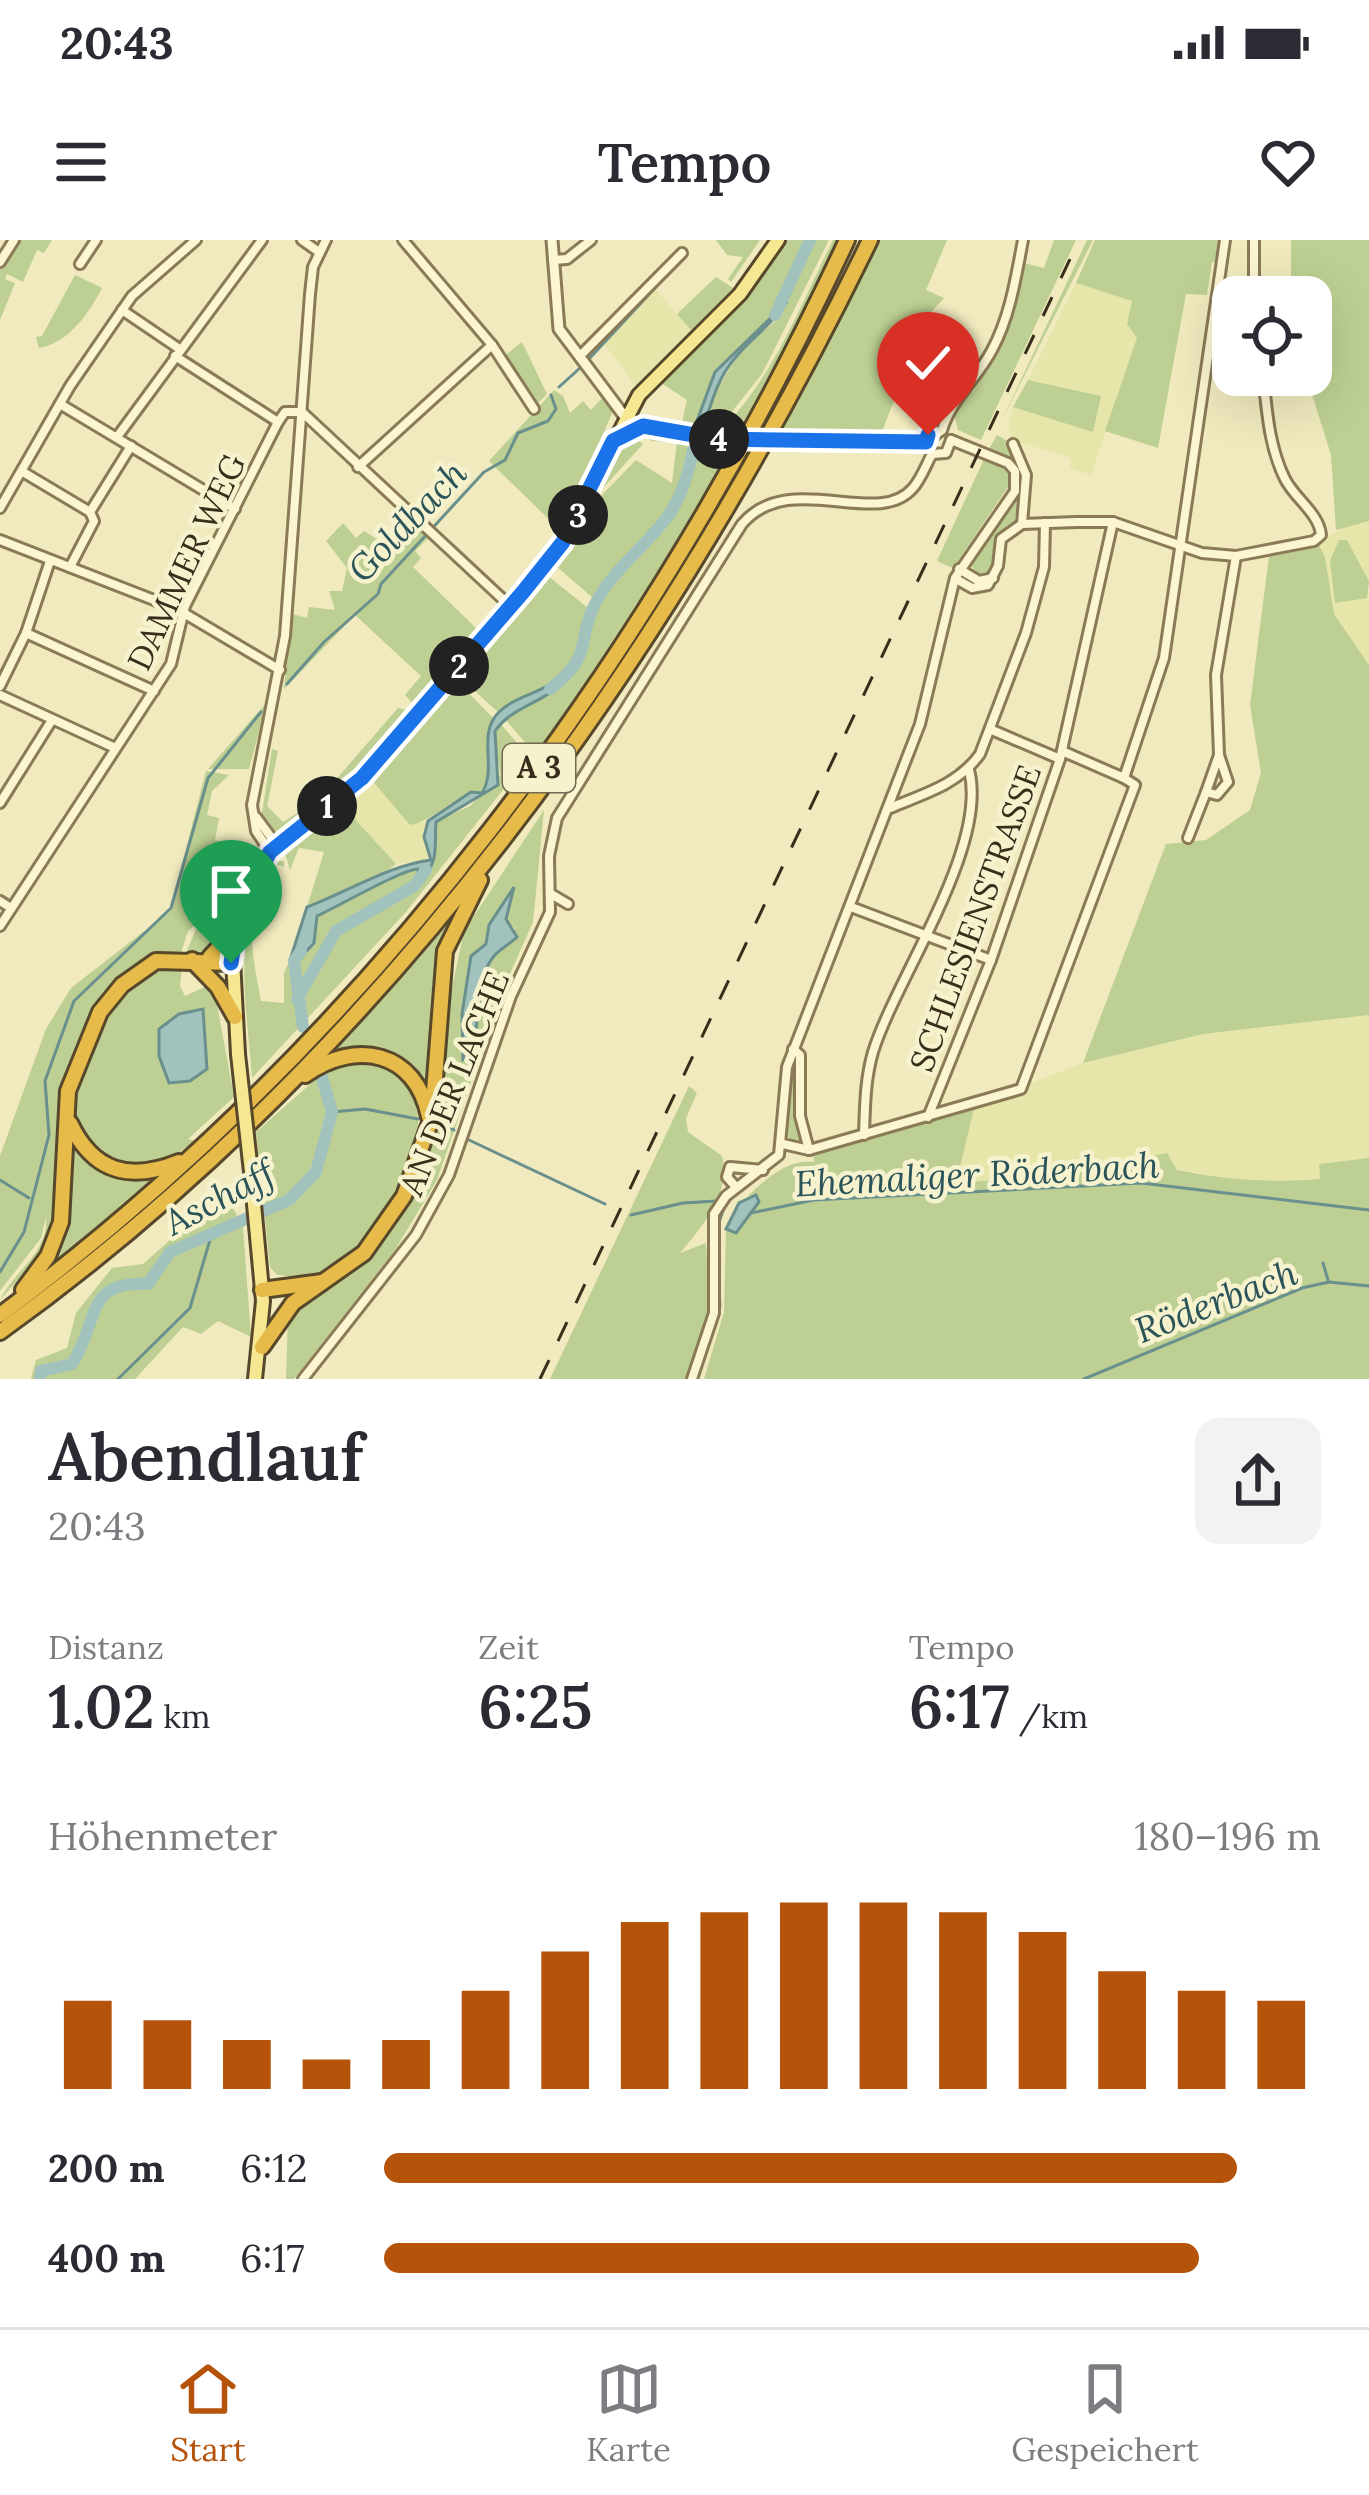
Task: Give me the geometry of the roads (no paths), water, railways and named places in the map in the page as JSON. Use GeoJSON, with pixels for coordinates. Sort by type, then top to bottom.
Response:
{"type":"FeatureCollection","features":[{"type":"Feature","properties":{"kind":"highway","name":"A 3"},"geometry":{"type":"LineString","coordinates":[[2,1314],[194,1154],[354,994],[464,866],[550,753],[701,525],[779,386],[847,240]]}},
{"type":"Feature","properties":{"kind":"highway","name":"A 3"},"geometry":{"type":"LineString","coordinates":[[0,1332],[131,1229],[277,1095],[365,1004],[512,829],[708,542],[870,240]]}},
{"type":"Feature","properties":{"kind":"highway"},"geometry":{"type":"LineString","coordinates":[[262,1347],[293,1303],[333,1279],[364,1252],[394,1211],[430,1126],[445,951],[462,910],[512,829]]}},
{"type":"Feature","properties":{"kind":"highway"},"geometry":{"type":"LineString","coordinates":[[210,957],[234,931]]}},
{"type":"Feature","properties":{"kind":"highway"},"geometry":{"type":"LineString","coordinates":[[192,960],[210,957],[231,962]]}},
{"type":"Feature","properties":{"kind":"highway"},"geometry":{"type":"LineString","coordinates":[[2,1314],[48,1256],[61,1222],[76,1061],[111,997],[145,966],[168,959],[231,962]]}},
{"type":"Feature","properties":{"kind":"highway"},"geometry":{"type":"LineString","coordinates":[[192,960],[218,987],[235,1017]]}},
{"type":"Feature","properties":{"kind":"highway"},"geometry":{"type":"LineString","coordinates":[[277,1095],[334,1057],[374,1054],[394,1061],[411,1076],[425,1101],[430,1126]]}},
{"type":"Feature","properties":{"kind":"highway"},"geometry":{"type":"LineString","coordinates":[[68,1119],[92,1158],[119,1172],[152,1172],[194,1154]]}},
{"type":"Feature","properties":{"kind":"highway"},"geometry":{"type":"LineString","coordinates":[[262,1287],[333,1279]]}},
{"type":"Feature","properties":{"kind":"main road"},"geometry":{"type":"LineString","coordinates":[[255,1379],[262,1347],[262,1287],[231,962],[245,894],[273,848],[362,778],[563,542],[627,414],[668,362],[740,294],[778,240]]}},
{"type":"Feature","properties":{"kind":"street"},"geometry":{"type":"LineString","coordinates":[[0,262],[14,240]]}},
{"type":"Feature","properties":{"kind":"street"},"geometry":{"type":"LineString","coordinates":[[80,264],[96,240]]}},
{"type":"Feature","properties":{"kind":"street"},"geometry":{"type":"LineString","coordinates":[[0,508],[122,310],[196,240]]}},
{"type":"Feature","properties":{"kind":"street"},"geometry":{"type":"LineString","coordinates":[[117,437],[262,240]]}},
{"type":"Feature","properties":{"kind":"street"},"geometry":{"type":"LineString","coordinates":[[302,240],[320,251]]}},
{"type":"Feature","properties":{"kind":"street"},"geometry":{"type":"LineString","coordinates":[[273,848],[254,824],[252,805],[280,670],[310,294],[326,240]]}},
{"type":"Feature","properties":{"kind":"street"},"geometry":{"type":"LineString","coordinates":[[403,240],[492,345],[534,409]]}},
{"type":"Feature","properties":{"kind":"street"},"geometry":{"type":"LineString","coordinates":[[552,240],[556,319],[579,358],[610,395],[647,427],[681,435],[926,442],[942,430],[953,402],[980,371],[1001,330],[1023,240]]}},
{"type":"Feature","properties":{"kind":"street"},"geometry":{"type":"LineString","coordinates":[[553,260],[567,259],[591,240]]}},
{"type":"Feature","properties":{"kind":"street"},"geometry":{"type":"LineString","coordinates":[[1124,778],[1164,658],[1225,240]]}},
{"type":"Feature","properties":{"kind":"street"},"geometry":{"type":"LineString","coordinates":[[1254,240],[1254,276]]}},
{"type":"Feature","properties":{"kind":"street"},"geometry":{"type":"LineString","coordinates":[[579,358],[682,253]]}},
{"type":"Feature","properties":{"kind":"street"},"geometry":{"type":"LineString","coordinates":[[122,310],[278,422]]}},
{"type":"Feature","properties":{"kind":"street"},"geometry":{"type":"LineString","coordinates":[[358,467],[492,345]]}},
{"type":"Feature","properties":{"kind":"street"},"geometry":{"type":"LineString","coordinates":[[948,603],[994,578],[1001,539],[1022,524],[1113,522],[1183,546],[1236,556],[1272,553],[1321,535],[1318,521],[1292,492],[1277,460],[1266,396]]}},
{"type":"Feature","properties":{"kind":"street"},"geometry":{"type":"LineString","coordinates":[[60,404],[235,509]]}},
{"type":"Feature","properties":{"kind":"street","name":"DAMMER WEG"},"geometry":{"type":"LineString","coordinates":[[0,926],[175,655],[184,615],[278,422],[285,412],[302,412]]}},
{"type":"Feature","properties":{"kind":"street"},"geometry":{"type":"LineString","coordinates":[[302,412],[509,608]]}},
{"type":"Feature","properties":{"kind":"street"},"geometry":{"type":"LineString","coordinates":[[613,441],[647,427]]}},
{"type":"Feature","properties":{"kind":"street"},"geometry":{"type":"LineString","coordinates":[[692,1379],[714,1312],[711,1228],[719,1205],[736,1187],[765,1171],[783,1144],[782,1083],[928,696],[957,573],[1010,502],[1017,481],[1002,459],[951,440],[942,430]]}},
{"type":"Feature","properties":{"kind":"street"},"geometry":{"type":"LineString","coordinates":[[926,442],[932,454],[946,453],[951,440]]}},
{"type":"Feature","properties":{"kind":"street"},"geometry":{"type":"LineString","coordinates":[[1013,444],[1026,475],[1022,524]]}},
{"type":"Feature","properties":{"kind":"street"},"geometry":{"type":"LineString","coordinates":[[90,512],[131,446]]}},
{"type":"Feature","properties":{"kind":"street","name":"AN DER LACHE"},"geometry":{"type":"LineString","coordinates":[[303,1379],[416,1235],[444,1187],[511,996],[550,912],[550,842],[557,818],[750,515],[777,500],[795,498],[893,502],[913,489],[932,454]]}},
{"type":"Feature","properties":{"kind":"street"},"geometry":{"type":"LineString","coordinates":[[23,472],[90,512],[94,520],[70,567]]}},
{"type":"Feature","properties":{"kind":"street","name":"SCHLESIENSTRASSE"},"geometry":{"type":"LineString","coordinates":[[928,1119],[991,960],[1061,755],[1113,522]]}},
{"type":"Feature","properties":{"kind":"street"},"geometry":{"type":"LineString","coordinates":[[888,808],[969,770],[992,730],[1044,567],[1045,523]]}},
{"type":"Feature","properties":{"kind":"street"},"geometry":{"type":"LineString","coordinates":[[0,540],[184,615],[280,670]]}},
{"type":"Feature","properties":{"kind":"street"},"geometry":{"type":"LineString","coordinates":[[1206,792],[1226,790],[1216,690],[1236,556]]}},
{"type":"Feature","properties":{"kind":"street"},"geometry":{"type":"LineString","coordinates":[[0,686],[26,633],[50,561]]}},
{"type":"Feature","properties":{"kind":"street"},"geometry":{"type":"LineString","coordinates":[[957,573],[979,581],[994,578]]}},
{"type":"Feature","properties":{"kind":"street"},"geometry":{"type":"LineString","coordinates":[[957,573],[977,588]]}},
{"type":"Feature","properties":{"kind":"street"},"geometry":{"type":"LineString","coordinates":[[26,633],[154,691]]}},
{"type":"Feature","properties":{"kind":"street"},"geometry":{"type":"LineString","coordinates":[[0,695],[114,747]]}},
{"type":"Feature","properties":{"kind":"street"},"geometry":{"type":"LineString","coordinates":[[0,803],[52,720]]}},
{"type":"Feature","properties":{"kind":"street"},"geometry":{"type":"LineString","coordinates":[[783,1144],[809,1150],[1021,1089],[1135,785],[992,730]]}},
{"type":"Feature","properties":{"kind":"street"},"geometry":{"type":"LineString","coordinates":[[1188,838],[1219,755]]}},
{"type":"Feature","properties":{"kind":"street"},"geometry":{"type":"LineString","coordinates":[[864,1136],[865,1088],[874,1048],[929,936],[963,834],[973,786],[969,770]]}},
{"type":"Feature","properties":{"kind":"street"},"geometry":{"type":"LineString","coordinates":[[550,912],[568,904],[551,894]]}},
{"type":"Feature","properties":{"kind":"street"},"geometry":{"type":"LineString","coordinates":[[0,901],[11,908]]}},
{"type":"Feature","properties":{"kind":"street"},"geometry":{"type":"LineString","coordinates":[[850,907],[991,960]]}},
{"type":"Feature","properties":{"kind":"street"},"geometry":{"type":"LineString","coordinates":[[794,1049],[800,1055],[800,1116],[809,1150]]}},
{"type":"Feature","properties":{"kind":"street"},"geometry":{"type":"LineString","coordinates":[[736,1187],[727,1177],[730,1167],[765,1171]]}},
{"type":"Feature","properties":{"kind":"water"},"geometry":{"type":"Polygon","coordinates":[[[787,302],[729,366],[703,428],[694,429],[715,372],[787,302]]]}},
{"type":"Feature","properties":{"kind":"water"},"geometry":{"type":"Polygon","coordinates":[[[557,680],[561,685],[509,716],[495,731],[498,785],[436,822],[433,861],[420,881],[418,869],[410,871],[317,916],[314,943],[298,960],[290,960],[307,907],[385,873],[431,860],[424,837],[428,821],[471,792],[482,793],[492,721],[505,707],[557,680]]]}},
{"type":"Feature","properties":{"kind":"water"},"geometry":{"type":"Polygon","coordinates":[[[514,887],[506,919],[517,937],[496,953],[487,968],[475,1036],[463,1059],[462,1014],[471,956],[486,944],[489,925],[514,887]]]}},
{"type":"Feature","properties":{"kind":"water"},"geometry":{"type":"Polygon","coordinates":[[[203,1009],[207,1069],[190,1081],[169,1083],[159,1056],[159,1029],[179,1014],[203,1009]]]}},
{"type":"Feature","properties":{"kind":"water"},"geometry":{"type":"Polygon","coordinates":[[[756,1195],[759,1202],[736,1233],[726,1229],[739,1203],[756,1195]]]}},
{"type":"Feature","properties":{"kind":"waterway","name":"Aschaff"},"geometry":{"type":"LineString","coordinates":[[775,315],[810,240]]}},
{"type":"Feature","properties":{"kind":"waterway"},"geometry":{"type":"LineString","coordinates":[[588,360],[654,289]]}},
{"type":"Feature","properties":{"kind":"waterway"},"geometry":{"type":"LineString","coordinates":[[559,387],[580,368]]}},
{"type":"Feature","properties":{"kind":"waterway","name":"Goldbach"},"geometry":{"type":"LineString","coordinates":[[287,684],[324,642],[378,594],[381,584],[484,472],[505,460],[518,433],[548,421],[556,409],[551,395]]}},
{"type":"Feature","properties":{"kind":"waterway","name":"Aschaff"},"geometry":{"type":"LineString","coordinates":[[550,689],[574,666],[603,590],[674,506],[688,474],[698,428]]}},
{"type":"Feature","properties":{"kind":"waterway","name":"Goldbach"},"geometry":{"type":"LineString","coordinates":[[0,1272],[24,1232],[49,1135],[45,1081],[74,1001],[171,908],[208,778],[261,712]]}},
{"type":"Feature","properties":{"kind":"waterway","name":"Aschaff"},"geometry":{"type":"LineString","coordinates":[[297,999],[336,931],[414,886],[426,870]]}},
{"type":"Feature","properties":{"kind":"waterway","name":"Aschaff"},"geometry":{"type":"LineString","coordinates":[[301,951],[294,961],[303,1027]]}},
{"type":"Feature","properties":{"kind":"waterway","name":"Aschaff"},"geometry":{"type":"LineString","coordinates":[[40,1379],[41,1371],[72,1364],[103,1296],[113,1289],[148,1284],[170,1252],[289,1200],[316,1172],[332,1112],[321,1074]]}},
{"type":"Feature","properties":{"kind":"waterway","name":"Röderbach"},"geometry":{"type":"LineString","coordinates":[[332,1112],[365,1109],[418,1119]]}},
{"type":"Feature","properties":{"kind":"waterway","name":"Röderbach"},"geometry":{"type":"LineString","coordinates":[[437,1121],[454,1130]]}},
{"type":"Feature","properties":{"kind":"waterway","name":"Röderbach"},"geometry":{"type":"LineString","coordinates":[[469,1140],[605,1204]]}},
{"type":"Feature","properties":{"kind":"waterway"},"geometry":{"type":"LineString","coordinates":[[0,1180],[29,1198]]}},
{"type":"Feature","properties":{"kind":"waterway","name":"Ehemaliger Röderbach"},"geometry":{"type":"LineString","coordinates":[[751,1213],[814,1200],[1141,1183],[1369,1210]]}},
{"type":"Feature","properties":{"kind":"waterway","name":"Röderbach"},"geometry":{"type":"LineString","coordinates":[[631,1215],[716,1201]]}},
{"type":"Feature","properties":{"kind":"waterway"},"geometry":{"type":"LineString","coordinates":[[718,1225],[725,1205]]}},
{"type":"Feature","properties":{"kind":"waterway"},"geometry":{"type":"LineString","coordinates":[[118,1379],[190,1308],[212,1233]]}},
{"type":"Feature","properties":{"kind":"waterway"},"geometry":{"type":"LineString","coordinates":[[1323,1263],[1328,1280]]}},
{"type":"Feature","properties":{"kind":"waterway"},"geometry":{"type":"LineString","coordinates":[[697,1379],[720,1306],[718,1271]]}},
{"type":"Feature","properties":{"kind":"waterway","name":"Röderbach"},"geometry":{"type":"LineString","coordinates":[[1084,1379],[1302,1288],[1329,1282],[1369,1286]]}},
{"type":"Feature","properties":{"kind":"railway"},"geometry":{"type":"LineString","coordinates":[[540,1379],[1079,240]]}}]}
